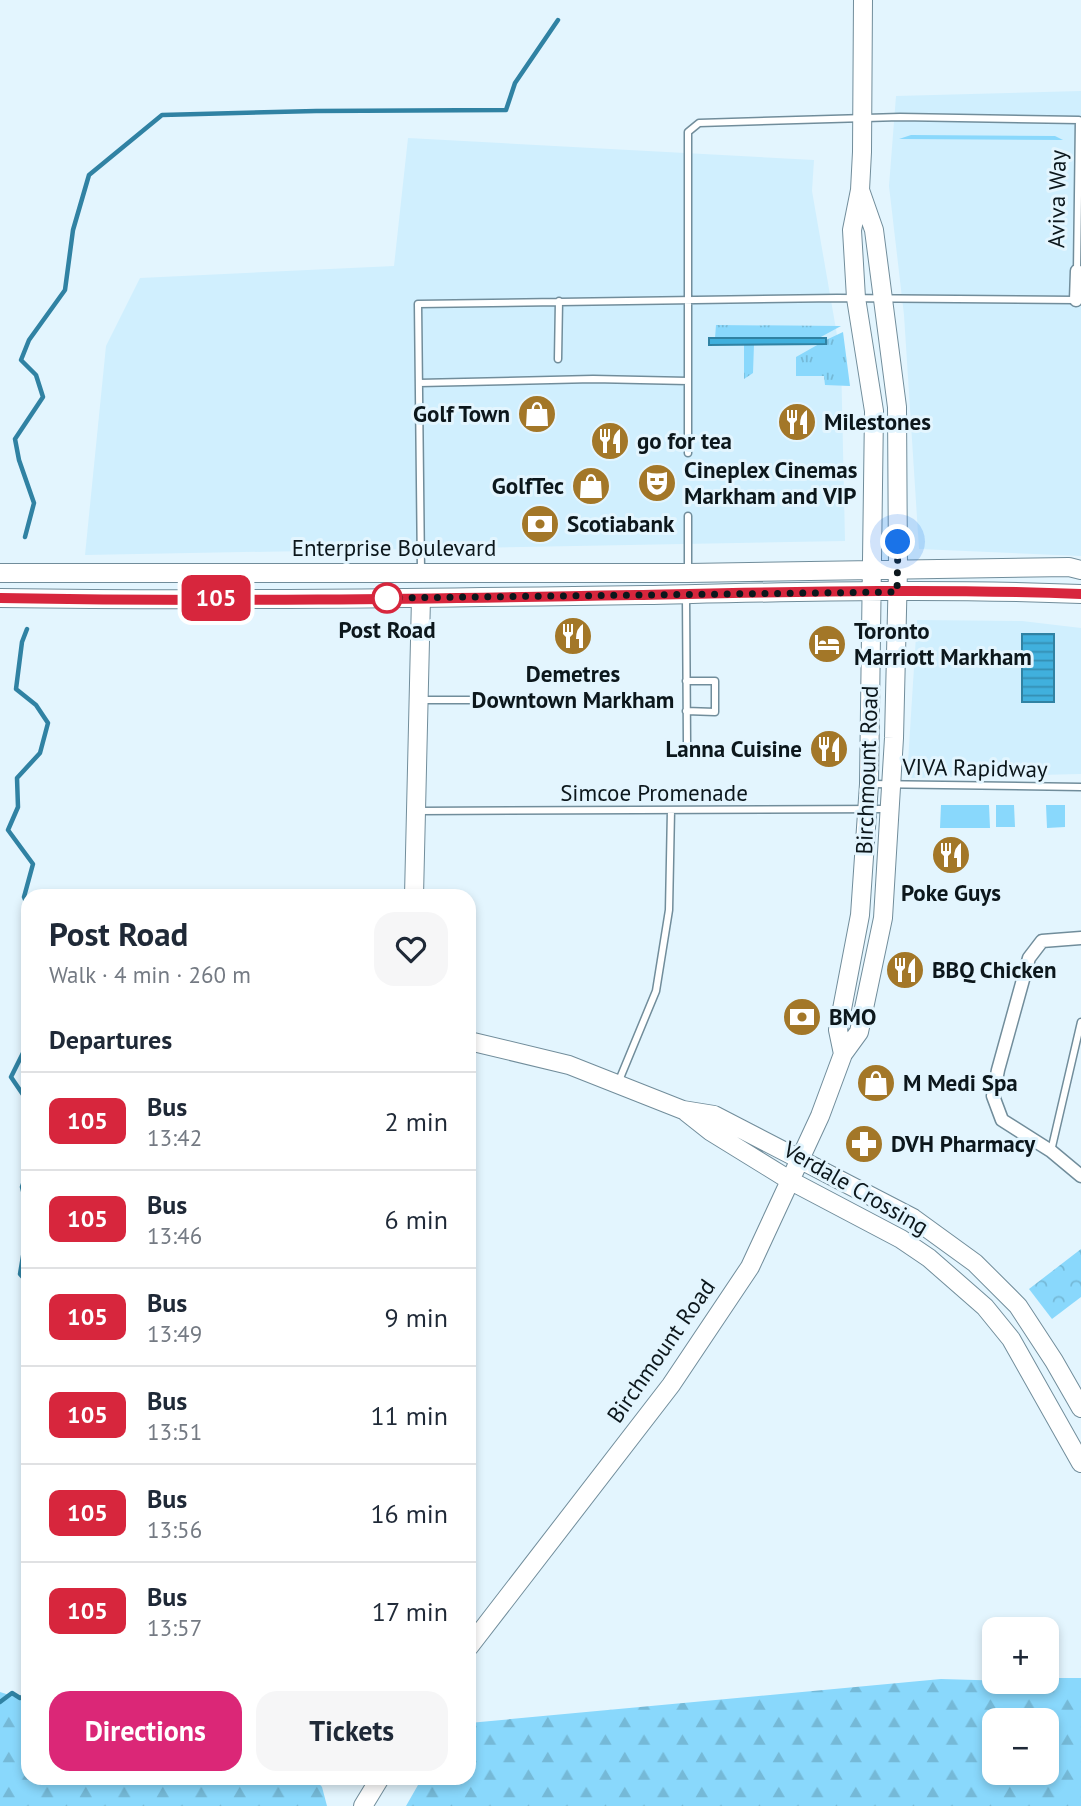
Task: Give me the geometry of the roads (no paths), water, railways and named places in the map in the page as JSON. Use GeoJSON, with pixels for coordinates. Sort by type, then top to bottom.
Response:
{"type":"FeatureCollection","features":[{"type":"Feature","properties":{"kind":"main road","name":"Birchmount Road"},"geometry":{"type":"LineString","coordinates":[[843,1054],[838,1030],[860,915],[869,811],[874,411],[856,298],[852,230],[860,190],[864,118],[863,0]]}},
{"type":"Feature","properties":{"kind":"main road","name":"Birchmount Road"},"geometry":{"type":"LineString","coordinates":[[476,1638],[671,1385],[750,1267],[820,1116],[843,1054],[859,1032],[883,918],[891,809],[898,569],[897,407],[874,230],[860,190]]}},
{"type":"Feature","properties":{"kind":"main road","name":"Enterprise Boulevard"},"geometry":{"type":"LineString","coordinates":[[0,573],[688,573],[1069,567],[1081,570]]}},
{"type":"Feature","properties":{"kind":"main road"},"geometry":{"type":"LineString","coordinates":[[0,598],[421,598],[1017,591],[1081,594]]}},
{"type":"Feature","properties":{"kind":"main road"},"geometry":{"type":"LineString","coordinates":[[414,889],[421,598]]}},
{"type":"Feature","properties":{"kind":"main road","name":"Verdale Crossing"},"geometry":{"type":"LineString","coordinates":[[476,1043],[569,1066],[683,1110],[714,1115],[913,1218],[975,1263],[1018,1306],[1081,1408]]}},
{"type":"Feature","properties":{"kind":"main road","name":"Verdale Crossing"},"geometry":{"type":"LineString","coordinates":[[683,1110],[710,1131],[791,1181],[901,1239],[929,1258],[985,1307],[1011,1339],[1081,1463]]}},
{"type":"Feature","properties":{"kind":"main road"},"geometry":{"type":"LineString","coordinates":[[363,1806],[376,1785]]}},
{"type":"Feature","properties":{"kind":"street","name":"Aviva Way"},"geometry":{"type":"LineString","coordinates":[[1076,300],[1077,271]]}},
{"type":"Feature","properties":{"kind":"street"},"geometry":{"type":"LineString","coordinates":[[421,573],[421,598]]}},
{"type":"Feature","properties":{"kind":"street"},"geometry":{"type":"LineString","coordinates":[[1081,938],[1042,941],[1029,958],[993,1096],[1002,1120],[1051,1151],[1081,1176]]}},
{"type":"Feature","properties":{"kind":"lane","name":"Aviva Way"},"geometry":{"type":"LineString","coordinates":[[864,118],[1079,120],[1077,271]]}},
{"type":"Feature","properties":{"kind":"lane"},"geometry":{"type":"LineString","coordinates":[[688,453],[688,132],[699,123],[864,118]]}},
{"type":"Feature","properties":{"kind":"lane","name":"Aviva Way"},"geometry":{"type":"LineString","coordinates":[[419,383],[418,304],[856,298],[1076,300]]}},
{"type":"Feature","properties":{"kind":"lane"},"geometry":{"type":"LineString","coordinates":[[558,359],[559,301]]}},
{"type":"Feature","properties":{"kind":"lane"},"geometry":{"type":"LineString","coordinates":[[421,573],[419,383],[593,379],[688,381]]}},
{"type":"Feature","properties":{"kind":"lane"},"geometry":{"type":"LineString","coordinates":[[688,516],[688,573]]}},
{"type":"Feature","properties":{"kind":"lane"},"geometry":{"type":"LineString","coordinates":[[685,594],[687,743]]}},
{"type":"Feature","properties":{"kind":"lane"},"geometry":{"type":"LineString","coordinates":[[686,681],[715,681],[715,712],[686,711]]}},
{"type":"Feature","properties":{"kind":"lane"},"geometry":{"type":"LineString","coordinates":[[419,700],[527,700]]}},
{"type":"Feature","properties":{"kind":"lane"},"geometry":{"type":"LineString","coordinates":[[676,701],[686,701]]}},
{"type":"Feature","properties":{"kind":"lane","name":"VIVA Rapidway"},"geometry":{"type":"LineString","coordinates":[[869,784],[1081,787]]}},
{"type":"Feature","properties":{"kind":"lane","name":"Simcoe Promenade"},"geometry":{"type":"LineString","coordinates":[[417,811],[891,809]]}},
{"type":"Feature","properties":{"kind":"lane"},"geometry":{"type":"LineString","coordinates":[[617,1084],[656,991],[669,910],[671,810]]}},
{"type":"Feature","properties":{"kind":"lane"},"geometry":{"type":"LineString","coordinates":[[1051,1151],[1081,1022]]}},
{"type":"Feature","properties":{"kind":"waterway"},"geometry":{"type":"LineString","coordinates":[[25,537],[34,503],[19,460],[15,439],[43,397],[36,375],[21,360],[29,340],[65,290],[73,230],[89,175],[162,115],[506,110],[515,83],[558,20]]}},
{"type":"Feature","properties":{"kind":"waterway"},"geometry":{"type":"LineString","coordinates":[[26,889],[33,864],[8,830],[18,807],[17,778],[40,753],[48,723],[36,705],[16,689],[22,642],[27,629]]}},
{"type":"Feature","properties":{"kind":"waterway"},"geometry":{"type":"LineString","coordinates":[[21,1057],[11,1077],[21,1092]]}},
{"type":"Feature","properties":{"kind":"waterway"},"geometry":{"type":"LineString","coordinates":[[21,1268],[21,1275]]}},
{"type":"Feature","properties":{"kind":"waterway"},"geometry":{"type":"LineString","coordinates":[[0,1702],[12,1693],[21,1698]]}},
{"type":"Feature","properties":{"kind":"place","name":"Golf Town"},"geometry":{"type":"Point","coordinates":[537,414]}},
{"type":"Feature","properties":{"kind":"place","name":"Milestones"},"geometry":{"type":"Point","coordinates":[797,422]}},
{"type":"Feature","properties":{"kind":"place","name":"go for tea"},"geometry":{"type":"Point","coordinates":[610,441]}},
{"type":"Feature","properties":{"kind":"place","name":"Cineplex Cinemas Markham and VIP"},"geometry":{"type":"Point","coordinates":[657,483]}},
{"type":"Feature","properties":{"kind":"place","name":"GolfTec"},"geometry":{"type":"Point","coordinates":[591,486]}},
{"type":"Feature","properties":{"kind":"place","name":"Scotiabank"},"geometry":{"type":"Point","coordinates":[540,524]}},
{"type":"Feature","properties":{"kind":"place","name":"Post Road"},"geometry":{"type":"Point","coordinates":[387,598]}},
{"type":"Feature","properties":{"kind":"place","name":"Demetres Downtown Markham"},"geometry":{"type":"Point","coordinates":[573,636]}},
{"type":"Feature","properties":{"kind":"place","name":"Toronto Marriott Markham"},"geometry":{"type":"Point","coordinates":[827,644]}},
{"type":"Feature","properties":{"kind":"place","name":"Lanna Cuisine"},"geometry":{"type":"Point","coordinates":[829,749]}},
{"type":"Feature","properties":{"kind":"place","name":"Poke Guys"},"geometry":{"type":"Point","coordinates":[951,855]}},
{"type":"Feature","properties":{"kind":"place","name":"BBQ Chicken"},"geometry":{"type":"Point","coordinates":[905,970]}},
{"type":"Feature","properties":{"kind":"place","name":"BMO"},"geometry":{"type":"Point","coordinates":[802,1017]}},
{"type":"Feature","properties":{"kind":"place","name":"M Medi Spa"},"geometry":{"type":"Point","coordinates":[876,1083]}},
{"type":"Feature","properties":{"kind":"place","name":"DVH Pharmacy"},"geometry":{"type":"Point","coordinates":[864,1144]}}]}
